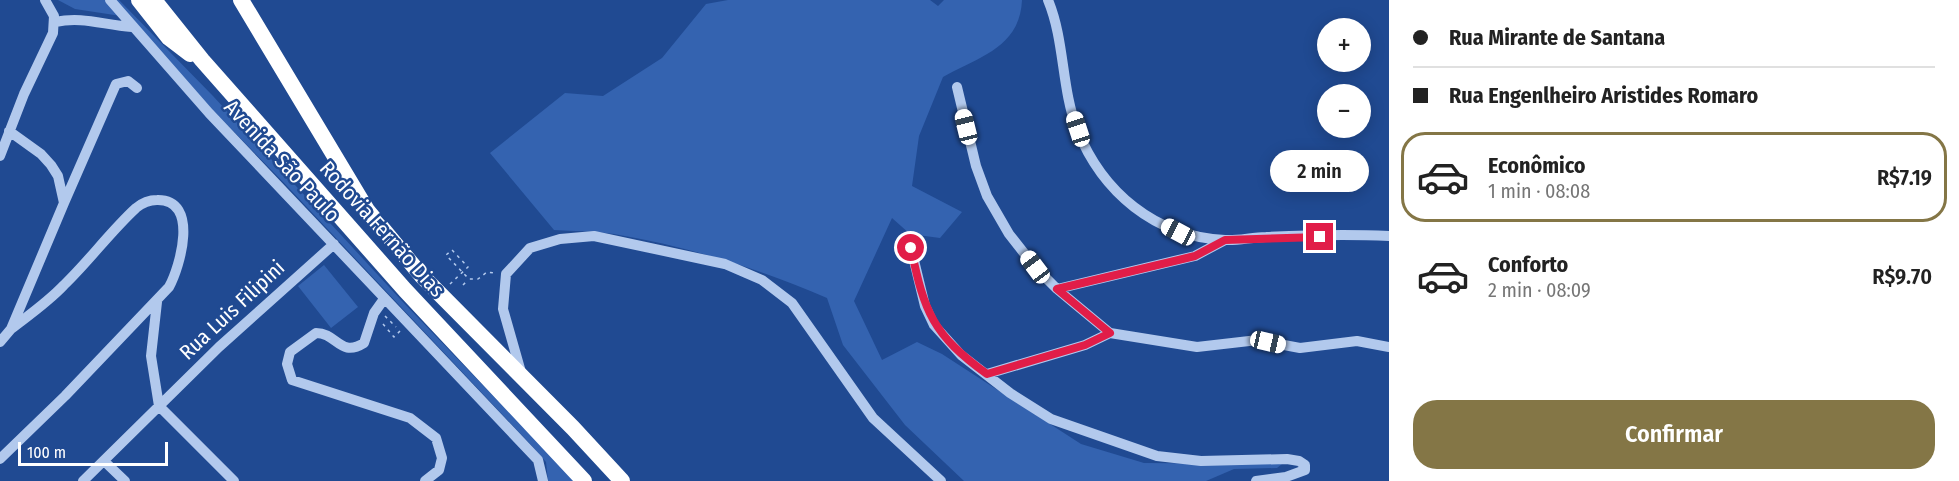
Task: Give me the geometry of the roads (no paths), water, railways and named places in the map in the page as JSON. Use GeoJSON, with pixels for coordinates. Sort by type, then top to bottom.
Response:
{"type":"FeatureCollection","features":[{"type":"Feature","properties":{"kind":"highway"},"geometry":{"type":"LineString","coordinates":[[139,0],[169,38],[202,60]]}},
{"type":"Feature","properties":{"kind":"highway","name":"Rodovia Fernão Dias"},"geometry":{"type":"LineString","coordinates":[[154,0],[202,60],[405,290],[584,481]]}},
{"type":"Feature","properties":{"kind":"highway","name":"Rodovia Fernão Dias"},"geometry":{"type":"LineString","coordinates":[[241,0],[367,210],[421,275],[522,375],[622,481]]}},
{"type":"Feature","properties":{"kind":"street"},"geometry":{"type":"LineString","coordinates":[[0,156],[53,33],[55,22],[45,0]]}},
{"type":"Feature","properties":{"kind":"street","name":"Avenida São Paulo"},"geometry":{"type":"LineString","coordinates":[[110,0],[132,27],[384,299],[538,460],[543,471],[543,481]]}},
{"type":"Feature","properties":{"kind":"street"},"geometry":{"type":"LineString","coordinates":[[1048,0],[1057,25],[1067,96],[1078,129],[1105,181],[1127,202],[1178,232],[1225,240],[1265,237],[1389,236]]}},
{"type":"Feature","properties":{"kind":"street"},"geometry":{"type":"LineString","coordinates":[[55,22],[75,18],[106,25],[132,27]]}},
{"type":"Feature","properties":{"kind":"street"},"geometry":{"type":"LineString","coordinates":[[11,329],[116,84],[128,81],[137,88]]}},
{"type":"Feature","properties":{"kind":"street"},"geometry":{"type":"LineString","coordinates":[[957,87],[976,166],[987,196],[1010,234],[1035,267],[1057,289],[1110,333],[1197,347],[1258,340],[1300,348],[1357,341],[1389,347]]}},
{"type":"Feature","properties":{"kind":"street"},"geometry":{"type":"LineString","coordinates":[[9,131],[41,154],[51,165],[58,176],[64,203]]}},
{"type":"Feature","properties":{"kind":"street"},"geometry":{"type":"LineString","coordinates":[[0,342],[11,329],[63,286],[137,207],[157,200],[167,201],[178,211],[184,237],[178,271],[157,302],[0,459]]}},
{"type":"Feature","properties":{"kind":"street"},"geometry":{"type":"LineString","coordinates":[[522,375],[503,309],[506,274],[530,248],[560,239],[594,236],[725,264],[762,280],[792,303],[873,418],[941,481]]}},
{"type":"Feature","properties":{"kind":"street"},"geometry":{"type":"LineString","coordinates":[[1057,289],[1195,256],[1225,240]]}},
{"type":"Feature","properties":{"kind":"street","name":"Rua Luis Filipini"},"geometry":{"type":"LineString","coordinates":[[83,481],[250,318],[334,244]]}},
{"type":"Feature","properties":{"kind":"street"},"geometry":{"type":"LineString","coordinates":[[911,248],[925,306],[934,325],[961,355],[1010,393],[1051,419],[1127,447],[1180,459],[1299,460],[1305,465],[1303,472],[1256,481]]}},
{"type":"Feature","properties":{"kind":"street"},"geometry":{"type":"LineString","coordinates":[[384,299],[374,313],[364,343],[356,348],[345,348],[325,334],[316,333],[290,352],[288,373],[292,380],[410,418],[428,431],[436,438],[442,458],[439,470],[425,481]]}},
{"type":"Feature","properties":{"kind":"street","name":"Rua Luis Filipini"},"geometry":{"type":"LineString","coordinates":[[157,302],[151,356],[159,406]]}},
{"type":"Feature","properties":{"kind":"street"},"geometry":{"type":"LineString","coordinates":[[987,374],[1085,345],[1110,333]]}},
{"type":"Feature","properties":{"kind":"street"},"geometry":{"type":"LineString","coordinates":[[159,406],[234,481]]}},
{"type":"Feature","properties":{"kind":"street"},"geometry":{"type":"LineString","coordinates":[[104,461],[125,481]]}}]}
